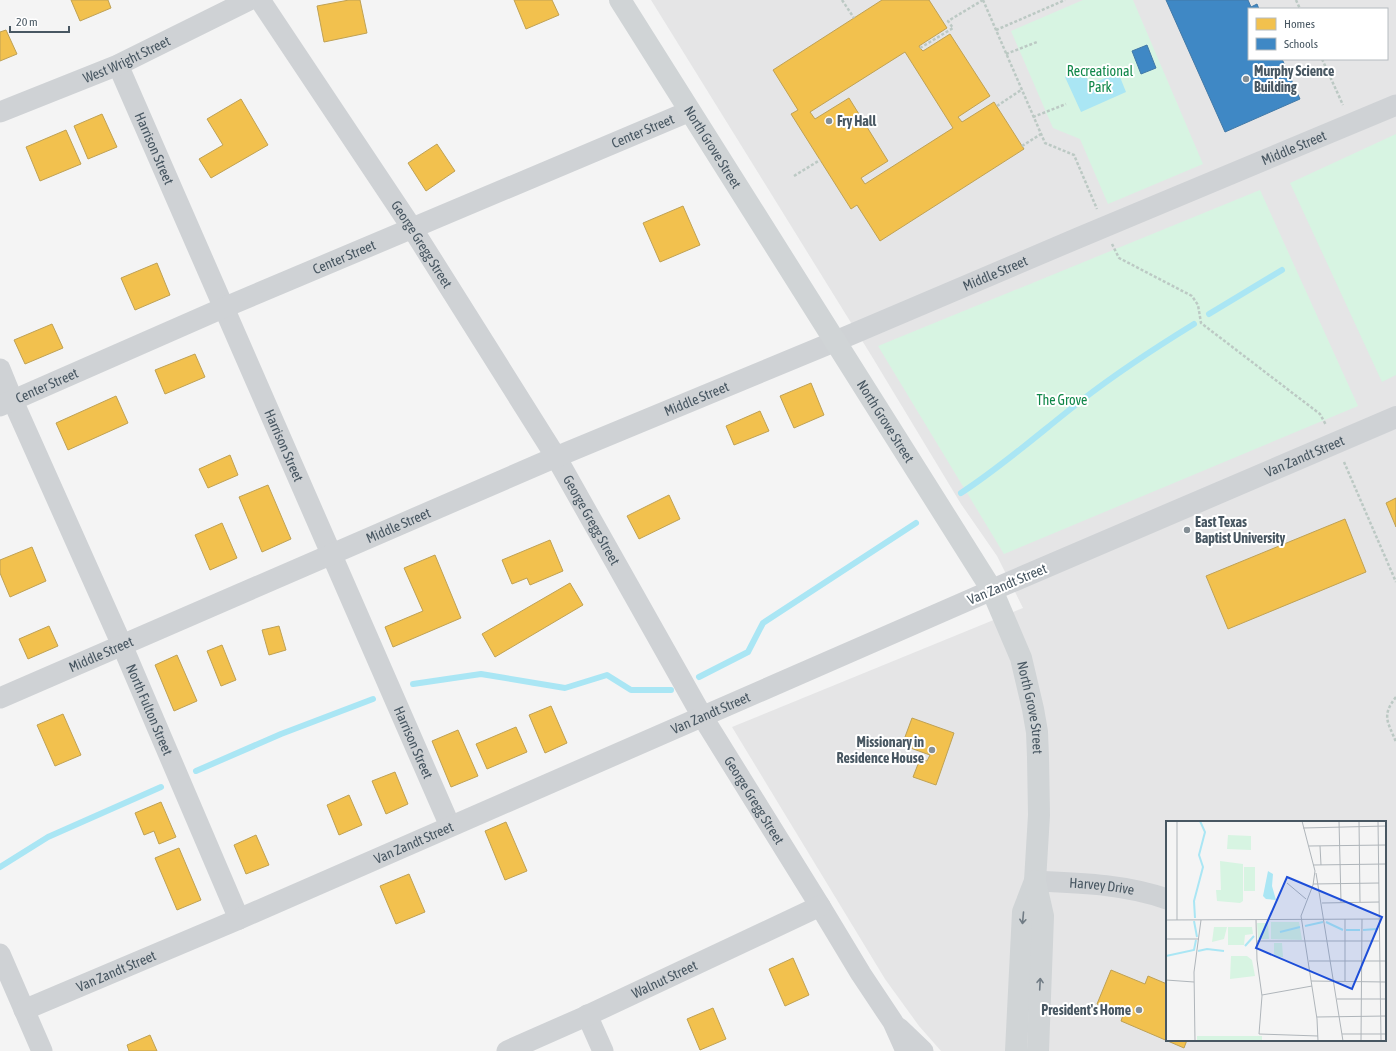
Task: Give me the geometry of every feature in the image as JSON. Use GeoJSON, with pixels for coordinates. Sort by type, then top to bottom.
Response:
{"type":"FeatureCollection","features":[{"type":"Feature","properties":{"kind":"main road","name":"North Grove Street"},"geometry":{"type":"LineString","coordinates":[[620,0],[992,590],[1021,658],[1037,732],[1040,780],[1035,881],[1043,916],[1038,1051]]}},
{"type":"Feature","properties":{"kind":"main road","name":"North Grove Street"},"geometry":{"type":"LineString","coordinates":[[1016,1051],[1023,912],[1035,881]]}},
{"type":"Feature","properties":{"kind":"street","name":"West Wright Street"},"geometry":{"type":"LineString","coordinates":[[0,112],[118,64],[249,0]]}},
{"type":"Feature","properties":{"kind":"street","name":"George Gregg Street"},"geometry":{"type":"LineString","coordinates":[[260,0],[412,228],[556,457],[702,716],[861,974],[893,1022],[906,1051]]}},
{"type":"Feature","properties":{"kind":"street","name":"Harrison Street"},"geometry":{"type":"LineString","coordinates":[[118,64],[223,308],[450,826]]}},
{"type":"Feature","properties":{"kind":"street","name":"Middle Street"},"geometry":{"type":"LineString","coordinates":[[0,698],[556,457],[836,341],[1396,105]]}},
{"type":"Feature","properties":{"kind":"street","name":"Center Street"},"geometry":{"type":"LineString","coordinates":[[6,403],[223,308],[690,111]]}},
{"type":"Feature","properties":{"kind":"street","name":"North Fulton Street"},"geometry":{"type":"LineString","coordinates":[[0,369],[6,403],[122,645],[239,919]]}},
{"type":"Feature","properties":{"kind":"street","name":"Van Zandt Street"},"geometry":{"type":"LineString","coordinates":[[24,1010],[239,919],[992,590],[1396,417]]}},
{"type":"Feature","properties":{"kind":"street","name":"Harvey Drive"},"geometry":{"type":"LineString","coordinates":[[1035,881],[1097,884],[1137,891],[1166,899]]}},
{"type":"Feature","properties":{"kind":"street","name":"Walnut Street"},"geometry":{"type":"LineString","coordinates":[[507,1051],[588,1015],[820,906]]}},
{"type":"Feature","properties":{"kind":"street"},"geometry":{"type":"LineString","coordinates":[[0,954],[42,1051]]}},
{"type":"Feature","properties":{"kind":"street"},"geometry":{"type":"LineString","coordinates":[[588,1015],[604,1051]]}},
{"type":"Feature","properties":{"kind":"street"},"geometry":{"type":"LineString","coordinates":[[893,1022],[923,1051]]}},
{"type":"Feature","properties":{"kind":"path"},"geometry":{"type":"LineString","coordinates":[[842,0],[854,18]]}},
{"type":"Feature","properties":{"kind":"path"},"geometry":{"type":"LineString","coordinates":[[920,48],[953,28],[948,21],[983,0]]}},
{"type":"Feature","properties":{"kind":"path"},"geometry":{"type":"LineString","coordinates":[[996,30],[1066,0]]}},
{"type":"Feature","properties":{"kind":"path"},"geometry":{"type":"LineString","coordinates":[[1006,54],[1037,42]]}},
{"type":"Feature","properties":{"kind":"path"},"geometry":{"type":"LineString","coordinates":[[1322,60],[1352,124]]}},
{"type":"Feature","properties":{"kind":"path"},"geometry":{"type":"LineString","coordinates":[[997,106],[1021,90]]}},
{"type":"Feature","properties":{"kind":"path"},"geometry":{"type":"LineString","coordinates":[[1033,117],[1066,104]]}},
{"type":"Feature","properties":{"kind":"path"},"geometry":{"type":"LineString","coordinates":[[1022,146],[1041,134]]}},
{"type":"Feature","properties":{"kind":"path"},"geometry":{"type":"LineString","coordinates":[[794,176],[820,160]]}},
{"type":"Feature","properties":{"kind":"path"},"geometry":{"type":"LineString","coordinates":[[1336,442],[1396,582]]}},
{"type":"Feature","properties":{"kind":"path"},"geometry":{"type":"LineString","coordinates":[[1396,697],[1388,707],[1387,718],[1396,742]]}},
{"type":"Feature","properties":{"kind":"shaded area","name":"East Texas Baptist University"},"geometry":{"type":"Polygon","coordinates":[[[651,0],[1396,0],[1396,1051],[941,1051],[919,1026],[885,979],[732,727],[1023,608],[997,556],[961,504],[871,355],[651,0]]]}},
{"type":"Feature","properties":{"kind":"green space","name":"Recreational Park"},"geometry":{"type":"Polygon","coordinates":[[[1083,0],[1133,0],[1203,164],[1108,204],[1080,139],[1053,128],[1011,31],[1083,0]]]}},
{"type":"Feature","properties":{"kind":"green space"},"geometry":{"type":"Polygon","coordinates":[[[1396,134],[1396,375],[1382,382],[1290,183],[1396,134]]]}},
{"type":"Feature","properties":{"kind":"green space","name":"The Grove"},"geometry":{"type":"Polygon","coordinates":[[[1260,190],[1358,406],[1004,554],[878,346],[1260,190]]]}},
{"type":"Feature","properties":{"kind":"water"},"geometry":{"type":"Polygon","coordinates":[[[1083,69],[1090,85],[1118,72],[1126,92],[1081,112],[1065,77],[1083,69]]]}},
{"type":"Feature","properties":{"kind":"building: Homes"},"geometry":{"type":"Polygon","coordinates":[[[71,0],[108,0],[111,8],[80,21],[71,0]]]}},
{"type":"Feature","properties":{"kind":"building: Homes"},"geometry":{"type":"Polygon","coordinates":[[[349,0],[360,0],[367,33],[324,42],[317,6],[349,0]]]}},
{"type":"Feature","properties":{"kind":"building: Homes"},"geometry":{"type":"Polygon","coordinates":[[[514,0],[552,0],[559,15],[526,29],[514,0]]]}},
{"type":"Feature","properties":{"kind":"building: Homes","name":"Fry Hall"},"geometry":{"type":"Polygon","coordinates":[[[882,0],[929,0],[947,28],[919,46],[920,48],[923,51],[950,34],[990,96],[958,117],[962,122],[994,102],[1024,149],[880,241],[857,205],[851,209],[791,114],[798,110],[773,70],[882,0]],[[905,52],[810,112],[815,119],[849,98],[888,161],[861,178],[865,184],[953,128],[905,52]]]}},
{"type":"Feature","properties":{"kind":"building: Homes"},"geometry":{"type":"Polygon","coordinates":[[[6,30],[17,54],[0,61],[0,32],[6,30]]]}},
{"type":"Feature","properties":{"kind":"building: Homes"},"geometry":{"type":"Polygon","coordinates":[[[241,99],[268,145],[211,178],[199,159],[223,145],[207,119],[241,99]]]}},
{"type":"Feature","properties":{"kind":"building: Homes"},"geometry":{"type":"Polygon","coordinates":[[[102,114],[117,147],[88,159],[74,126],[102,114]]]}},
{"type":"Feature","properties":{"kind":"building: Homes"},"geometry":{"type":"Polygon","coordinates":[[[66,130],[81,164],[40,181],[26,147],[66,130]]]}},
{"type":"Feature","properties":{"kind":"building: Homes"},"geometry":{"type":"Polygon","coordinates":[[[437,144],[455,171],[426,191],[408,163],[437,144]]]}},
{"type":"Feature","properties":{"kind":"building: Homes"},"geometry":{"type":"Polygon","coordinates":[[[683,206],[700,245],[660,262],[643,223],[683,206]]]}},
{"type":"Feature","properties":{"kind":"building: Homes"},"geometry":{"type":"Polygon","coordinates":[[[157,263],[170,295],[135,310],[121,278],[157,263]]]}},
{"type":"Feature","properties":{"kind":"building: Homes"},"geometry":{"type":"Polygon","coordinates":[[[52,324],[63,348],[25,364],[14,340],[52,324]]]}},
{"type":"Feature","properties":{"kind":"building: Homes"},"geometry":{"type":"Polygon","coordinates":[[[195,354],[205,377],[165,394],[155,370],[195,354]]]}},
{"type":"Feature","properties":{"kind":"building: Homes"},"geometry":{"type":"Polygon","coordinates":[[[811,383],[824,415],[794,428],[780,396],[811,383]]]}},
{"type":"Feature","properties":{"kind":"building: Homes"},"geometry":{"type":"Polygon","coordinates":[[[116,396],[128,423],[68,450],[56,423],[116,396]]]}},
{"type":"Feature","properties":{"kind":"building: Homes"},"geometry":{"type":"Polygon","coordinates":[[[760,411],[769,431],[734,445],[726,426],[760,411]]]}},
{"type":"Feature","properties":{"kind":"building: Homes"},"geometry":{"type":"Polygon","coordinates":[[[230,455],[238,475],[208,488],[199,469],[230,455]]]}},
{"type":"Feature","properties":{"kind":"building: Homes"},"geometry":{"type":"Polygon","coordinates":[[[268,485],[291,539],[262,552],[239,497],[268,485]]]}},
{"type":"Feature","properties":{"kind":"building: Homes"},"geometry":{"type":"Polygon","coordinates":[[[669,495],[680,519],[639,539],[627,516],[669,495]]]}},
{"type":"Feature","properties":{"kind":"building: Homes"},"geometry":{"type":"Polygon","coordinates":[[[1396,498],[1396,527],[1386,503],[1396,498]]]}},
{"type":"Feature","properties":{"kind":"building: Homes"},"geometry":{"type":"Polygon","coordinates":[[[1345,519],[1366,572],[1228,629],[1206,576],[1345,519]]]}},
{"type":"Feature","properties":{"kind":"building: Homes"},"geometry":{"type":"Polygon","coordinates":[[[222,523],[237,558],[210,570],[195,535],[222,523]]]}},
{"type":"Feature","properties":{"kind":"building: Homes"},"geometry":{"type":"Polygon","coordinates":[[[550,540],[563,571],[530,585],[527,578],[512,584],[502,560],[550,540]]]}},
{"type":"Feature","properties":{"kind":"building: Homes"},"geometry":{"type":"Polygon","coordinates":[[[32,547],[46,581],[10,597],[0,573],[0,560],[32,547]]]}},
{"type":"Feature","properties":{"kind":"building: Homes"},"geometry":{"type":"Polygon","coordinates":[[[435,555],[461,618],[393,647],[385,627],[423,611],[404,568],[435,555]]]}},
{"type":"Feature","properties":{"kind":"building: Homes"},"geometry":{"type":"Polygon","coordinates":[[[570,583],[583,605],[495,657],[482,634],[570,583]]]}},
{"type":"Feature","properties":{"kind":"building: Homes"},"geometry":{"type":"Polygon","coordinates":[[[49,626],[58,646],[28,659],[19,639],[49,626]]]}},
{"type":"Feature","properties":{"kind":"building: Homes"},"geometry":{"type":"Polygon","coordinates":[[[279,626],[286,650],[269,655],[262,630],[279,626]]]}},
{"type":"Feature","properties":{"kind":"building: Homes"},"geometry":{"type":"Polygon","coordinates":[[[222,645],[236,680],[221,686],[207,651],[222,645]]]}},
{"type":"Feature","properties":{"kind":"building: Homes"},"geometry":{"type":"Polygon","coordinates":[[[177,655],[197,701],[174,711],[155,665],[177,655]]]}},
{"type":"Feature","properties":{"kind":"building: Homes"},"geometry":{"type":"Polygon","coordinates":[[[551,706],[567,743],[545,753],[529,715],[551,706]]]}},
{"type":"Feature","properties":{"kind":"building: Homes"},"geometry":{"type":"Polygon","coordinates":[[[63,714],[81,755],[55,766],[37,725],[63,714]]]}},
{"type":"Feature","properties":{"kind":"building: Homes","name":"Missionary in Residence House"},"geometry":{"type":"Polygon","coordinates":[[[912,718],[954,733],[936,785],[913,777],[920,759],[927,761],[930,755],[902,745],[912,718]]]}},
{"type":"Feature","properties":{"kind":"building: Homes"},"geometry":{"type":"Polygon","coordinates":[[[516,727],[527,752],[487,769],[476,744],[516,727]]]}},
{"type":"Feature","properties":{"kind":"building: Homes"},"geometry":{"type":"Polygon","coordinates":[[[458,730],[478,776],[451,787],[432,741],[458,730]]]}},
{"type":"Feature","properties":{"kind":"building: Homes"},"geometry":{"type":"Polygon","coordinates":[[[395,772],[408,804],[386,814],[372,781],[395,772]]]}},
{"type":"Feature","properties":{"kind":"building: Homes"},"geometry":{"type":"Polygon","coordinates":[[[349,795],[362,825],[339,835],[327,805],[349,795]]]}},
{"type":"Feature","properties":{"kind":"building: Homes"},"geometry":{"type":"Polygon","coordinates":[[[161,802],[176,837],[159,844],[154,831],[144,835],[135,813],[161,802]]]}},
{"type":"Feature","properties":{"kind":"building: Homes"},"geometry":{"type":"Polygon","coordinates":[[[506,822],[527,871],[505,880],[485,831],[506,822]]]}},
{"type":"Feature","properties":{"kind":"building: Homes"},"geometry":{"type":"Polygon","coordinates":[[[256,835],[269,865],[246,874],[234,845],[256,835]]]}},
{"type":"Feature","properties":{"kind":"building: Homes"},"geometry":{"type":"Polygon","coordinates":[[[179,848],[201,900],[177,910],[155,858],[179,848]]]}},
{"type":"Feature","properties":{"kind":"building: Homes"},"geometry":{"type":"Polygon","coordinates":[[[409,874],[425,912],[396,924],[380,886],[409,874]]]}},
{"type":"Feature","properties":{"kind":"building: Homes"},"geometry":{"type":"Polygon","coordinates":[[[793,958],[809,995],[785,1006],[769,969],[793,958]]]}},
{"type":"Feature","properties":{"kind":"building: Homes","name":"President's Home"},"geometry":{"type":"Polygon","coordinates":[[[1111,970],[1145,984],[1148,976],[1166,984],[1166,1040],[1121,1021],[1123,1015],[1097,1004],[1111,970]]]}},
{"type":"Feature","properties":{"kind":"building: Homes"},"geometry":{"type":"Polygon","coordinates":[[[713,1008],[726,1039],[700,1050],[687,1019],[713,1008]]]}},
{"type":"Feature","properties":{"kind":"building: Homes"},"geometry":{"type":"Polygon","coordinates":[[[150,1035],[157,1051],[129,1051],[127,1045],[150,1035]]]}},
{"type":"Feature","properties":{"kind":"building: Homes","name":"President's Home"},"geometry":{"type":"Polygon","coordinates":[[[1168,1041],[1187,1041],[1184,1048],[1168,1041]]]}},
{"type":"Feature","properties":{"kind":"building: Schools","name":"Murphy Science Building"},"geometry":{"type":"Polygon","coordinates":[[[1166,0],[1248,0],[1251,7],[1257,4],[1259,8],[1248,8],[1248,60],[1282,60],[1300,99],[1225,132],[1166,0]]]}},
{"type":"Feature","properties":{"kind":"building: Schools"},"geometry":{"type":"Polygon","coordinates":[[[1147,45],[1156,68],[1141,74],[1132,51],[1147,45]]]}},
{"type":"Feature","properties":{"kind":"waterway"},"geometry":{"type":"LineString","coordinates":[[1209,314],[1282,270]]}},
{"type":"Feature","properties":{"kind":"waterway"},"geometry":{"type":"LineString","coordinates":[[961,493],[1008,459],[1109,380],[1194,324]]}},
{"type":"Feature","properties":{"kind":"waterway"},"geometry":{"type":"LineString","coordinates":[[699,677],[748,652],[763,623],[916,523]]}},
{"type":"Feature","properties":{"kind":"waterway"},"geometry":{"type":"LineString","coordinates":[[413,684],[481,674],[565,688],[607,675],[631,690],[671,690]]}},
{"type":"Feature","properties":{"kind":"waterway"},"geometry":{"type":"LineString","coordinates":[[196,771],[281,734],[373,699]]}},
{"type":"Feature","properties":{"kind":"waterway"},"geometry":{"type":"LineString","coordinates":[[0,867],[48,837],[161,787]]}},
{"type":"Feature","properties":{"kind":"place","name":"Murphy Science Building"},"geometry":{"type":"Point","coordinates":[1246,79]}},
{"type":"Feature","properties":{"kind":"place","name":"Fry Hall"},"geometry":{"type":"Point","coordinates":[829,121]}},
{"type":"Feature","properties":{"kind":"place","name":"East Texas Baptist University"},"geometry":{"type":"Point","coordinates":[1187,530]}},
{"type":"Feature","properties":{"kind":"place","name":"Missionary in Residence House"},"geometry":{"type":"Point","coordinates":[932,750]}},
{"type":"Feature","properties":{"kind":"place","name":"President's Home"},"geometry":{"type":"Point","coordinates":[1139,1010]}}]}
